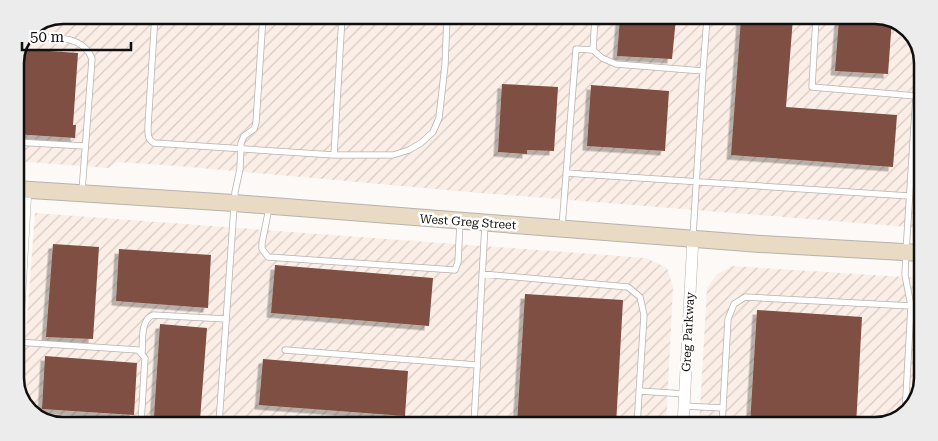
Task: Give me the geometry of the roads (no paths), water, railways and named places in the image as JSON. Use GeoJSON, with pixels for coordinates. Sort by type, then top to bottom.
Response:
{"type":"FeatureCollection","features":[{"type":"Feature","properties":{"kind":"main road","name":"West Greg Street"},"geometry":{"type":"LineString","coordinates":[[24,189],[234,203],[485,224],[913,252]]}},
{"type":"Feature","properties":{"kind":"street","name":"Greg Parkway"},"geometry":{"type":"LineString","coordinates":[[683,417],[693,238]]}},
{"type":"Feature","properties":{"kind":"lane"},"geometry":{"type":"LineString","coordinates":[[154,24],[148,126],[148,137],[150,140],[154,142],[334,155],[393,155],[409,150],[421,143],[433,132],[439,118],[445,65],[447,24]]}},
{"type":"Feature","properties":{"kind":"lane"},"geometry":{"type":"LineString","coordinates":[[219,417],[234,192],[240,169],[241,148],[244,136],[254,129],[256,123],[262,24]]}},
{"type":"Feature","properties":{"kind":"lane"},"geometry":{"type":"LineString","coordinates":[[334,155],[342,24]]}},
{"type":"Feature","properties":{"kind":"lane"},"geometry":{"type":"LineString","coordinates":[[593,50],[595,24]]}},
{"type":"Feature","properties":{"kind":"lane"},"geometry":{"type":"LineString","coordinates":[[693,238],[707,24]]}},
{"type":"Feature","properties":{"kind":"lane"},"geometry":{"type":"LineString","coordinates":[[816,24],[812,87],[914,96]]}},
{"type":"Feature","properties":{"kind":"lane"},"geometry":{"type":"LineString","coordinates":[[33,37],[70,39],[83,44],[89,51],[92,59],[82,193]]}},
{"type":"Feature","properties":{"kind":"lane"},"geometry":{"type":"LineString","coordinates":[[562,229],[576,50],[593,50],[602,58],[616,64],[703,71]]}},
{"type":"Feature","properties":{"kind":"lane"},"geometry":{"type":"LineString","coordinates":[[905,403],[911,306],[905,275],[913,252],[909,196],[914,125]]}},
{"type":"Feature","properties":{"kind":"lane"},"geometry":{"type":"LineString","coordinates":[[24,143],[86,146]]}},
{"type":"Feature","properties":{"kind":"lane"},"geometry":{"type":"LineString","coordinates":[[566,173],[909,196]]}},
{"type":"Feature","properties":{"kind":"lane"},"geometry":{"type":"LineString","coordinates":[[269,206],[262,243],[262,249],[268,257],[455,270],[458,262],[460,222]]}},
{"type":"Feature","properties":{"kind":"lane"},"geometry":{"type":"LineString","coordinates":[[474,417],[485,224]]}},
{"type":"Feature","properties":{"kind":"lane"},"geometry":{"type":"LineString","coordinates":[[482,274],[628,287],[640,297],[644,315],[638,417]]}},
{"type":"Feature","properties":{"kind":"lane"},"geometry":{"type":"LineString","coordinates":[[722,417],[728,319],[734,304],[745,297],[911,306]]}},
{"type":"Feature","properties":{"kind":"lane"},"geometry":{"type":"LineString","coordinates":[[142,354],[145,322],[149,316],[226,319]]}},
{"type":"Feature","properties":{"kind":"lane"},"geometry":{"type":"LineString","coordinates":[[24,342],[138,350],[145,358],[141,417]]}},
{"type":"Feature","properties":{"kind":"lane"},"geometry":{"type":"LineString","coordinates":[[284,350],[477,365]]}},
{"type":"Feature","properties":{"kind":"lane"},"geometry":{"type":"LineString","coordinates":[[640,391],[723,408]]}}]}
